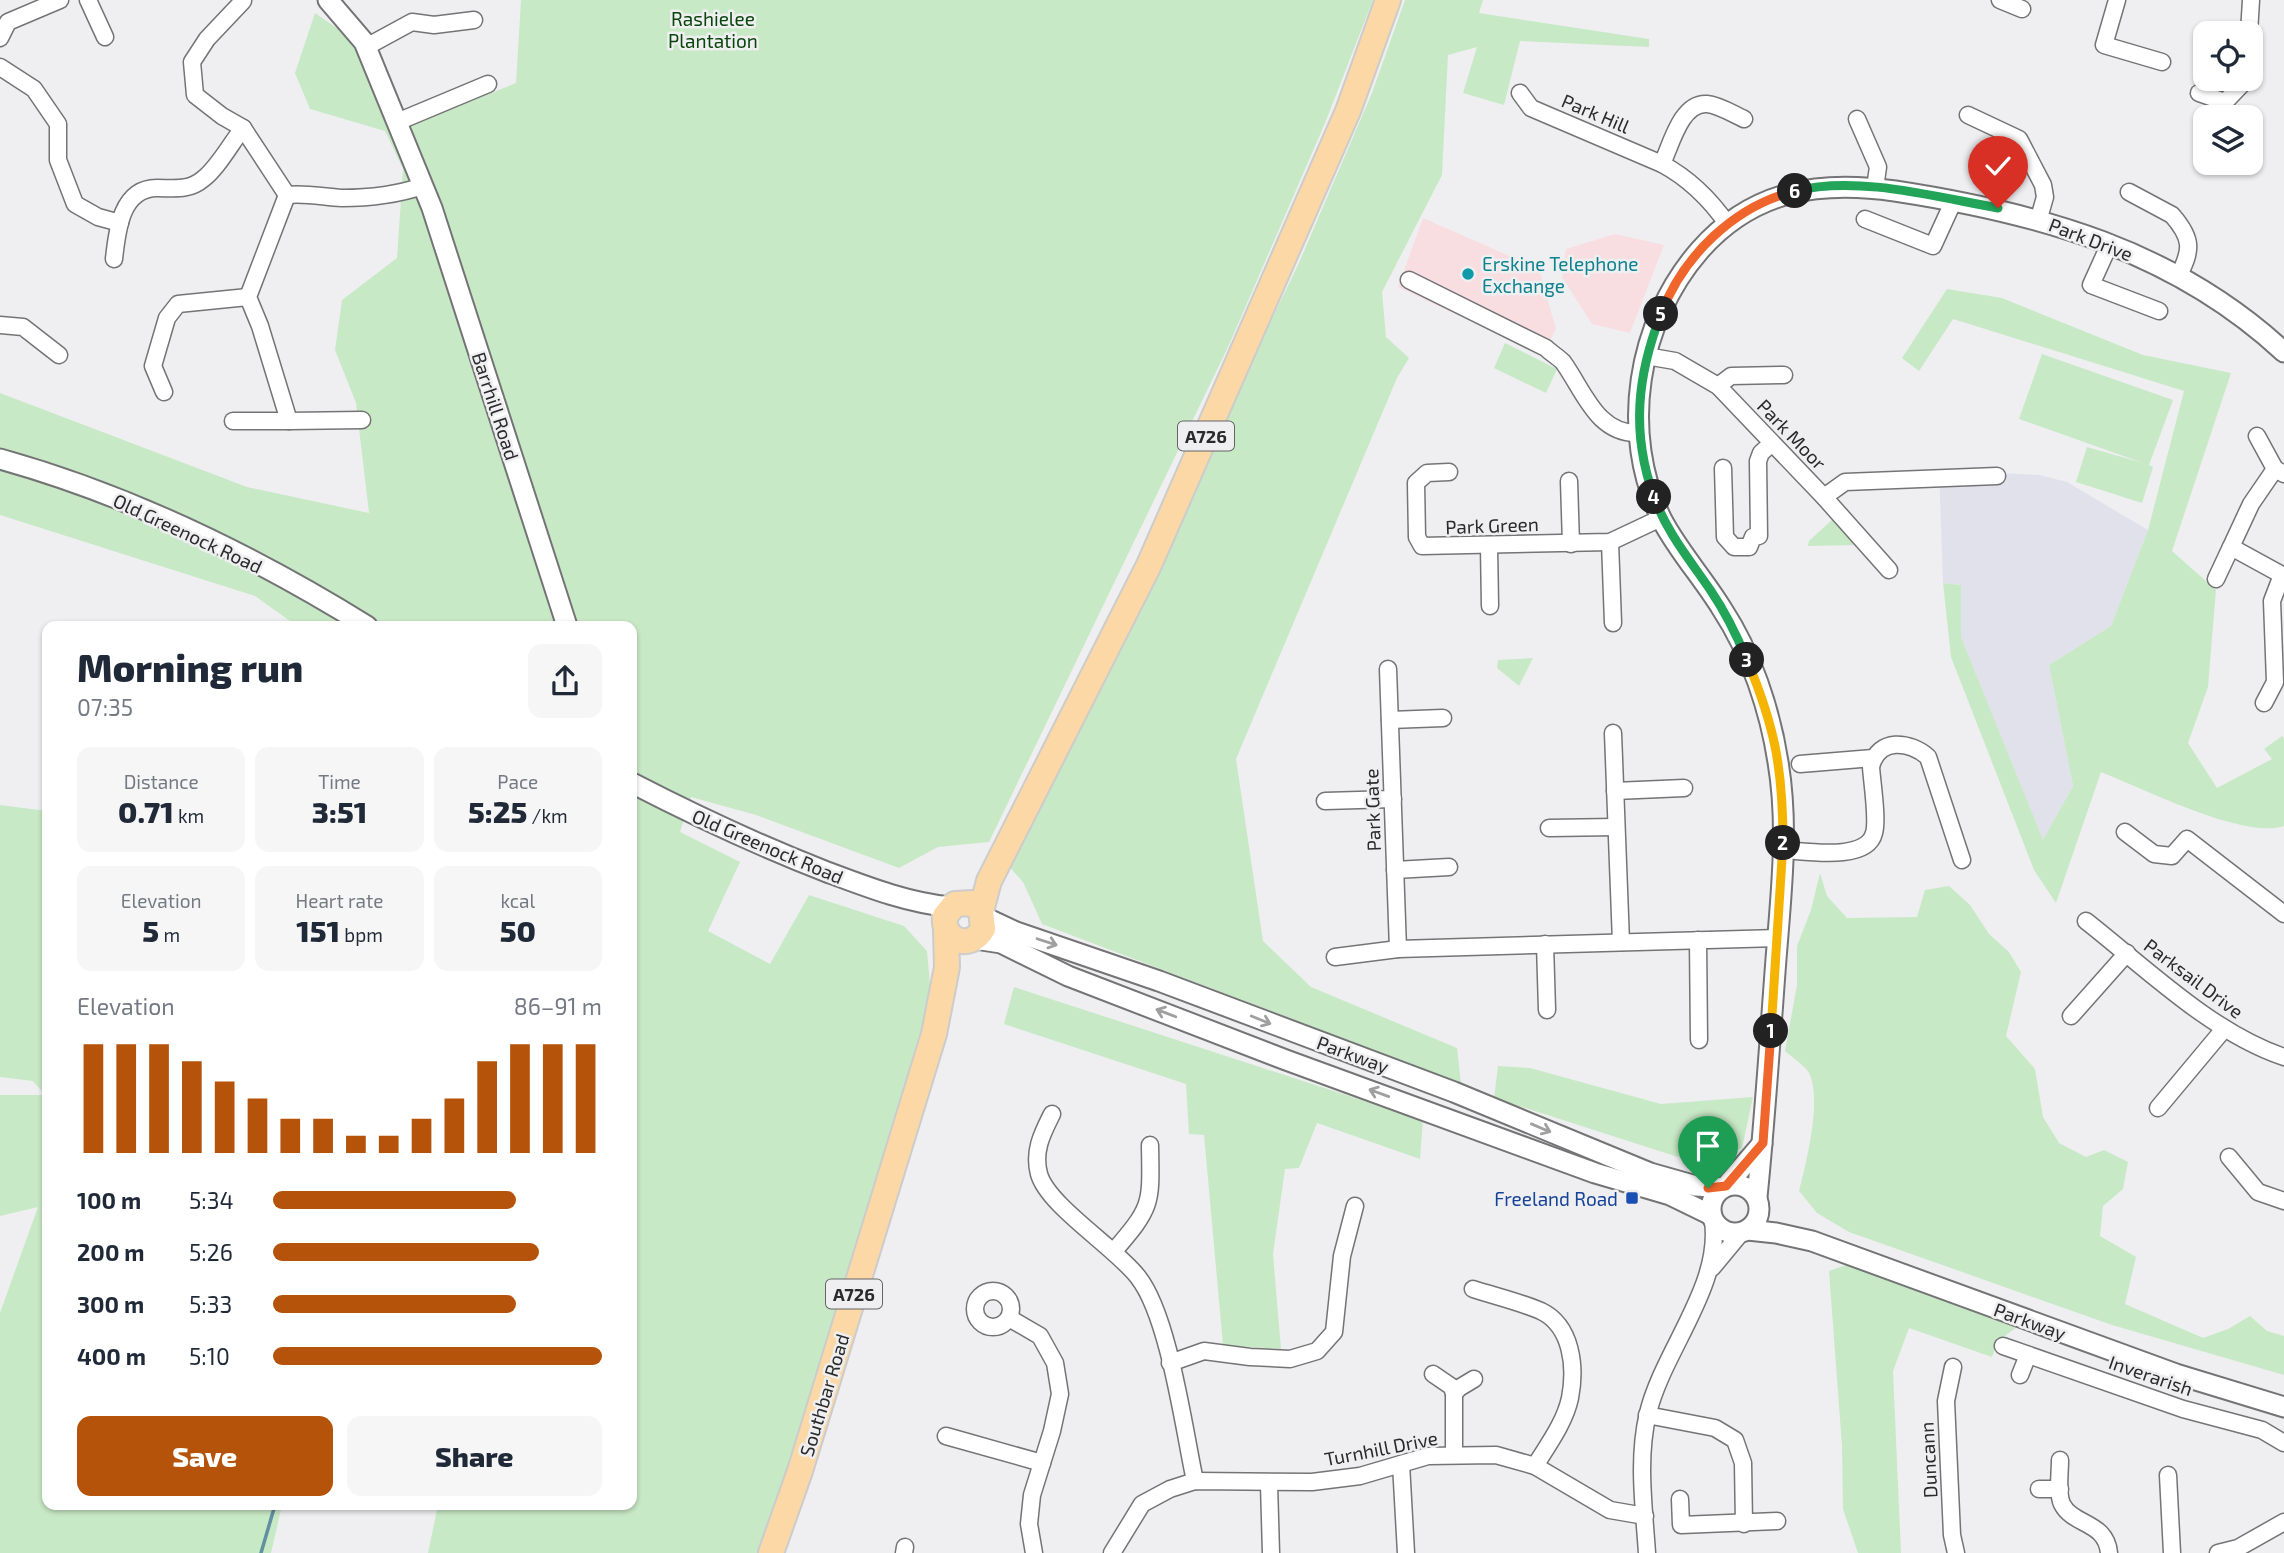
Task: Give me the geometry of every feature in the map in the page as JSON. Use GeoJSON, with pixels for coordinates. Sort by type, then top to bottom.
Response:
{"type":"FeatureCollection","features":[{"type":"Feature","properties":{"kind":"main road","name":"A726"},"geometry":{"type":"LineString","coordinates":[[978,927],[986,890],[999,860],[1149,565],[1348,111],[1388,0]]}},
{"type":"Feature","properties":{"kind":"main road","name":"A726"},"geometry":{"type":"LineString","coordinates":[[949,917],[999,860]]}},
{"type":"Feature","properties":{"kind":"main road"},"geometry":{"type":"LineString","coordinates":[[972,903],[978,927],[956,940],[949,917],[972,903]]}},
{"type":"Feature","properties":{"kind":"main road","name":"Southbar Road"},"geometry":{"type":"LineString","coordinates":[[771,1553],[800,1471],[934,1034],[947,967],[949,917]]}},
{"type":"Feature","properties":{"kind":"main road","name":"Southbar Road"},"geometry":{"type":"LineString","coordinates":[[934,1034],[978,927]]}},
{"type":"Feature","properties":{"kind":"street"},"geometry":{"type":"LineString","coordinates":[[0,38],[8,22],[60,0]]}},
{"type":"Feature","properties":{"kind":"street"},"geometry":{"type":"LineString","coordinates":[[88,0],[106,37]]}},
{"type":"Feature","properties":{"kind":"street","name":"Barrhill Road"},"geometry":{"type":"LineString","coordinates":[[328,0],[366,47],[423,186],[565,621]]}},
{"type":"Feature","properties":{"kind":"street"},"geometry":{"type":"LineString","coordinates":[[2000,0],[2022,9]]}},
{"type":"Feature","properties":{"kind":"street"},"geometry":{"type":"LineString","coordinates":[[2117,0],[2104,45],[2162,62]]}},
{"type":"Feature","properties":{"kind":"street"},"geometry":{"type":"LineString","coordinates":[[2250,21],[2251,0]]}},
{"type":"Feature","properties":{"kind":"street"},"geometry":{"type":"LineString","coordinates":[[243,1],[207,39],[192,62],[195,95],[243,128],[287,195]]}},
{"type":"Feature","properties":{"kind":"street"},"geometry":{"type":"LineString","coordinates":[[366,47],[412,22],[435,25],[474,20]]}},
{"type":"Feature","properties":{"kind":"street"},"geometry":{"type":"LineString","coordinates":[[0,67],[34,89],[58,124],[58,160],[75,204],[98,217],[120,223]]}},
{"type":"Feature","properties":{"kind":"street"},"geometry":{"type":"LineString","coordinates":[[397,122],[488,84]]}},
{"type":"Feature","properties":{"kind":"street"},"geometry":{"type":"LineString","coordinates":[[2199,93],[2225,102],[2236,91]]}},
{"type":"Feature","properties":{"kind":"street","name":"Park Hill"},"geometry":{"type":"LineString","coordinates":[[1520,93],[1531,108],[1684,176],[1714,205],[1728,225]]}},
{"type":"Feature","properties":{"kind":"street"},"geometry":{"type":"LineString","coordinates":[[1662,164],[1687,111],[1698,105],[1709,104],[1744,119]]}},
{"type":"Feature","properties":{"kind":"street"},"geometry":{"type":"LineString","coordinates":[[1968,115],[2019,139],[2043,185],[2045,197],[2039,218]]}},
{"type":"Feature","properties":{"kind":"street"},"geometry":{"type":"LineString","coordinates":[[1857,119],[1878,167],[1875,188]]}},
{"type":"Feature","properties":{"kind":"street"},"geometry":{"type":"LineString","coordinates":[[114,258],[125,206],[138,192],[153,188],[184,190],[204,179],[243,128]]}},
{"type":"Feature","properties":{"kind":"street","name":"Park Drive"},"geometry":{"type":"LineString","coordinates":[[1758,1200],[1783,850],[1780,771],[1767,709],[1726,614],[1661,518],[1647,480],[1639,433],[1641,378],[1667,297],[1710,239],[1759,204],[1809,187],[1842,185],[1954,200],[2039,218],[2110,243],[2178,276],[2230,310],[2284,352]]}},
{"type":"Feature","properties":{"kind":"street"},"geometry":{"type":"LineString","coordinates":[[287,195],[305,193],[340,198],[393,196],[423,186]]}},
{"type":"Feature","properties":{"kind":"street"},"geometry":{"type":"LineString","coordinates":[[2129,192],[2172,215],[2177,221],[2189,247],[2189,255],[2178,276]]}},
{"type":"Feature","properties":{"kind":"street"},"geometry":{"type":"LineString","coordinates":[[287,195],[248,297],[260,326],[289,421]]}},
{"type":"Feature","properties":{"kind":"street"},"geometry":{"type":"LineString","coordinates":[[1865,219],[1933,246],[1954,200]]}},
{"type":"Feature","properties":{"kind":"street"},"geometry":{"type":"LineString","coordinates":[[2110,243],[2091,285],[2159,312]]}},
{"type":"Feature","properties":{"kind":"street"},"geometry":{"type":"LineString","coordinates":[[1409,280],[1546,348],[1561,360],[1580,393],[1607,425],[1625,434],[1639,433]]}},
{"type":"Feature","properties":{"kind":"street"},"geometry":{"type":"LineString","coordinates":[[164,392],[153,366],[167,318],[178,304],[248,297]]}},
{"type":"Feature","properties":{"kind":"street"},"geometry":{"type":"LineString","coordinates":[[0,324],[23,327],[59,355]]}},
{"type":"Feature","properties":{"kind":"street","name":"Park Moor"},"geometry":{"type":"LineString","coordinates":[[1646,356],[1675,361],[1718,386],[1889,570]]}},
{"type":"Feature","properties":{"kind":"street"},"geometry":{"type":"LineString","coordinates":[[1718,386],[1731,376],[1784,375]]}},
{"type":"Feature","properties":{"kind":"street"},"geometry":{"type":"LineString","coordinates":[[233,421],[362,420]]}},
{"type":"Feature","properties":{"kind":"street"},"geometry":{"type":"LineString","coordinates":[[2216,579],[2251,504],[2279,471],[2257,436]]}},
{"type":"Feature","properties":{"kind":"street"},"geometry":{"type":"LineString","coordinates":[[1723,468],[1725,537],[1734,547],[1749,547],[1753,537],[1759,536],[1758,461],[1761,453],[1771,444]]}},
{"type":"Feature","properties":{"kind":"street","name":"Old Greenock Road"},"geometry":{"type":"LineString","coordinates":[[0,459],[114,498],[281,577],[358,621]]}},
{"type":"Feature","properties":{"kind":"street","name":"Park Green"},"geometry":{"type":"LineString","coordinates":[[1449,472],[1427,473],[1416,483],[1417,537],[1422,547],[1610,542],[1661,518]]}},
{"type":"Feature","properties":{"kind":"street"},"geometry":{"type":"LineString","coordinates":[[1824,497],[1845,482],[1997,476]]}},
{"type":"Feature","properties":{"kind":"street"},"geometry":{"type":"LineString","coordinates":[[1569,481],[1571,544]]}},
{"type":"Feature","properties":{"kind":"street"},"geometry":{"type":"LineString","coordinates":[[1610,542],[1613,623]]}},
{"type":"Feature","properties":{"kind":"street"},"geometry":{"type":"LineString","coordinates":[[1489,547],[1490,606]]}},
{"type":"Feature","properties":{"kind":"street"},"geometry":{"type":"LineString","coordinates":[[2231,548],[2283,575],[2272,601],[2280,684],[2264,703]]}},
{"type":"Feature","properties":{"kind":"street","name":"Park Gate"},"geometry":{"type":"LineString","coordinates":[[1388,669],[1398,949]]}},
{"type":"Feature","properties":{"kind":"street"},"geometry":{"type":"LineString","coordinates":[[1390,720],[1443,718]]}},
{"type":"Feature","properties":{"kind":"street"},"geometry":{"type":"LineString","coordinates":[[1613,733],[1621,942]]}},
{"type":"Feature","properties":{"kind":"street"},"geometry":{"type":"LineString","coordinates":[[1783,850],[1852,853],[1867,845],[1874,834],[1871,766],[1873,758],[1881,749],[1906,744],[1917,748],[1928,757],[1962,860]]}},
{"type":"Feature","properties":{"kind":"street"},"geometry":{"type":"LineString","coordinates":[[1800,764],[1873,758]]}},
{"type":"Feature","properties":{"kind":"street","name":"Old Greenock Road"},"geometry":{"type":"LineString","coordinates":[[637,786],[704,820],[780,854],[869,888],[908,899],[949,917]]}},
{"type":"Feature","properties":{"kind":"street"},"geometry":{"type":"LineString","coordinates":[[1615,791],[1684,788]]}},
{"type":"Feature","properties":{"kind":"street"},"geometry":{"type":"LineString","coordinates":[[1325,801],[1393,799]]}},
{"type":"Feature","properties":{"kind":"street"},"geometry":{"type":"LineString","coordinates":[[1549,828],[1616,827]]}},
{"type":"Feature","properties":{"kind":"street"},"geometry":{"type":"LineString","coordinates":[[2125,832],[2154,854],[2172,856],[2187,839],[2284,914]]}},
{"type":"Feature","properties":{"kind":"street"},"geometry":{"type":"LineString","coordinates":[[1395,870],[1449,867]]}},
{"type":"Feature","properties":{"kind":"street","name":"Parksail Drive"},"geometry":{"type":"LineString","coordinates":[[2086,921],[2224,1029],[2256,1048],[2284,1057]]}},
{"type":"Feature","properties":{"kind":"street","name":"Parkway"},"geometry":{"type":"LineString","coordinates":[[978,927],[1016,932],[1171,985],[1454,1092],[1664,1178],[1696,1186],[1724,1187]]}},
{"type":"Feature","properties":{"kind":"street","name":"Parkway"},"geometry":{"type":"LineString","coordinates":[[978,927],[1002,943],[1090,984],[1595,1173],[1670,1195],[1712,1218]]}},
{"type":"Feature","properties":{"kind":"street"},"geometry":{"type":"LineString","coordinates":[[1335,957],[1398,949],[1777,938]]}},
{"type":"Feature","properties":{"kind":"street"},"geometry":{"type":"LineString","coordinates":[[1698,940],[1699,1040]]}},
{"type":"Feature","properties":{"kind":"street"},"geometry":{"type":"LineString","coordinates":[[1545,944],[1546,1010]]}},
{"type":"Feature","properties":{"kind":"street"},"geometry":{"type":"LineString","coordinates":[[2071,1017],[2127,953]]}},
{"type":"Feature","properties":{"kind":"street"},"geometry":{"type":"LineString","coordinates":[[2158,1108],[2224,1029]]}},
{"type":"Feature","properties":{"kind":"street"},"geometry":{"type":"LineString","coordinates":[[1052,1114],[1037,1144],[1040,1175],[1057,1201],[1114,1251],[1139,1278],[1155,1307],[1195,1481]]}},
{"type":"Feature","properties":{"kind":"street"},"geometry":{"type":"LineString","coordinates":[[1647,1553],[1641,1460],[1647,1415],[1655,1390],[1707,1275],[1714,1249],[1714,1197],[1763,1143]]}},
{"type":"Feature","properties":{"kind":"street"},"geometry":{"type":"LineString","coordinates":[[1114,1251],[1142,1219],[1151,1196],[1150,1145]]}},
{"type":"Feature","properties":{"kind":"street"},"geometry":{"type":"LineString","coordinates":[[2229,1157],[2258,1192],[2284,1201]]}},
{"type":"Feature","properties":{"kind":"street"},"geometry":{"type":"LineString","coordinates":[[1707,1275],[1758,1218],[1758,1200],[1743,1186],[1724,1187]]}},
{"type":"Feature","properties":{"kind":"street","name":"Parkway"},"geometry":{"type":"LineString","coordinates":[[1758,1200],[1812,1241]]}},
{"type":"Feature","properties":{"kind":"street"},"geometry":{"type":"LineString","coordinates":[[1170,1363],[1204,1351],[1290,1359],[1317,1351],[1334,1332],[1342,1256],[1355,1206]]}},
{"type":"Feature","properties":{"kind":"street"},"geometry":{"type":"LineString","coordinates":[[1712,1218],[1726,1232],[1745,1232]]}},
{"type":"Feature","properties":{"kind":"street","name":"Parkway"},"geometry":{"type":"LineString","coordinates":[[1745,1232],[1776,1233],[1812,1241],[2116,1353],[2284,1407]]}},
{"type":"Feature","properties":{"kind":"street"},"geometry":{"type":"LineString","coordinates":[[1473,1289],[1543,1312],[1564,1331],[1572,1364],[1570,1399],[1557,1429],[1535,1466]]}},
{"type":"Feature","properties":{"kind":"street"},"geometry":{"type":"LineString","coordinates":[[1009,1318],[1040,1336],[1055,1363],[1060,1394],[1032,1495],[1029,1524],[1034,1553]]}},
{"type":"Feature","properties":{"kind":"street","name":"Inverarish"},"geometry":{"type":"LineString","coordinates":[[2003,1346],[2183,1409],[2262,1430],[2284,1443]]}},
{"type":"Feature","properties":{"kind":"street"},"geometry":{"type":"LineString","coordinates":[[2020,1375],[2028,1355]]}},
{"type":"Feature","properties":{"kind":"street","name":"Duncann"},"geometry":{"type":"LineString","coordinates":[[1953,1367],[1946,1401],[1952,1535],[1956,1553]]}},
{"type":"Feature","properties":{"kind":"street"},"geometry":{"type":"LineString","coordinates":[[1433,1374],[1452,1387],[1454,1394],[1454,1455]]}},
{"type":"Feature","properties":{"kind":"street"},"geometry":{"type":"LineString","coordinates":[[1454,1394],[1474,1379]]}},
{"type":"Feature","properties":{"kind":"street","name":"Parkway"},"geometry":{"type":"LineString","coordinates":[[2250,1396],[2284,1399]]}},
{"type":"Feature","properties":{"kind":"street"},"geometry":{"type":"LineString","coordinates":[[1946,1401],[1964,1399]]}},
{"type":"Feature","properties":{"kind":"street"},"geometry":{"type":"LineString","coordinates":[[1647,1415],[1715,1428],[1735,1440],[1743,1464],[1744,1524]]}},
{"type":"Feature","properties":{"kind":"street"},"geometry":{"type":"LineString","coordinates":[[946,1436],[1042,1464]]}},
{"type":"Feature","properties":{"kind":"street","name":"Turnhill Drive"},"geometry":{"type":"LineString","coordinates":[[1112,1553],[1142,1504],[1170,1489],[1195,1481],[1269,1484],[1312,1482],[1360,1476],[1428,1456],[1496,1455],[1535,1466],[1610,1510],[1645,1516]]}},
{"type":"Feature","properties":{"kind":"street"},"geometry":{"type":"LineString","coordinates":[[2060,1460],[2060,1489],[2064,1507],[2102,1533],[2109,1553]]}},
{"type":"Feature","properties":{"kind":"street"},"geometry":{"type":"LineString","coordinates":[[1401,1464],[1406,1553]]}},
{"type":"Feature","properties":{"kind":"street"},"geometry":{"type":"LineString","coordinates":[[2168,1475],[2172,1553]]}},
{"type":"Feature","properties":{"kind":"street"},"geometry":{"type":"LineString","coordinates":[[1269,1484],[1270,1553]]}},
{"type":"Feature","properties":{"kind":"street"},"geometry":{"type":"LineString","coordinates":[[2039,1489],[2060,1489]]}},
{"type":"Feature","properties":{"kind":"street"},"geometry":{"type":"LineString","coordinates":[[1680,1499],[1681,1525],[1777,1521]]}},
{"type":"Feature","properties":{"kind":"street"},"geometry":{"type":"LineString","coordinates":[[2218,1553],[2238,1550],[2284,1522]]}},
{"type":"Feature","properties":{"kind":"shaded area"},"geometry":{"type":"Polygon","coordinates":[[[1423,218],[1539,269],[1556,329],[1542,355],[1398,287],[1423,218]]]}},
{"type":"Feature","properties":{"kind":"shaded area"},"geometry":{"type":"Polygon","coordinates":[[[1615,234],[1664,245],[1630,333],[1592,324],[1562,277],[1566,249],[1615,234]]]}},
{"type":"Feature","properties":{"kind":"shaded area"},"geometry":{"type":"Polygon","coordinates":[[[1939,470],[2039,475],[2067,482],[2148,530],[2111,626],[2049,665],[2073,786],[2043,841],[1961,637],[1961,585],[1943,583],[1939,470]]]}},
{"type":"Feature","properties":{"kind":"green space","name":"Rashielee Plantation"},"geometry":{"type":"Polygon","coordinates":[[[521,0],[1373,0],[1325,123],[1229,345],[989,842],[938,847],[899,868],[756,815],[691,797],[680,832],[740,862],[708,931],[770,964],[809,895],[904,926],[927,951],[931,996],[801,1430],[759,1553],[428,1553],[437,1510],[637,1510],[637,621],[290,621],[255,596],[0,515],[0,393],[247,487],[369,513],[356,403],[335,350],[342,300],[397,258],[403,169],[385,131],[310,109],[295,73],[315,13],[357,42],[384,107],[424,120],[516,83],[521,0]]]}},
{"type":"Feature","properties":{"kind":"green space"},"geometry":{"type":"Polygon","coordinates":[[[1405,0],[1483,0],[1479,13],[1649,39],[1649,47],[1520,41],[1504,105],[1463,93],[1477,47],[1448,55],[1442,175],[1382,292],[1386,337],[1409,358],[1397,378],[1236,759],[1263,941],[1311,987],[1457,1048],[1461,1083],[1042,924],[1023,882],[1007,864],[1298,265],[1372,93],[1405,0]]]}},
{"type":"Feature","properties":{"kind":"green space"},"geometry":{"type":"Polygon","coordinates":[[[1947,289],[2002,298],[2143,355],[2231,373],[2172,551],[2216,590],[2208,687],[2188,743],[2217,788],[2272,759],[2264,749],[2282,736],[2284,826],[2245,826],[2220,819],[2101,772],[2056,903],[2034,870],[1951,657],[1943,583],[1961,585],[1961,637],[2043,840],[2073,786],[2049,665],[2111,626],[2148,530],[2184,391],[1953,319],[1919,371],[1902,358],[1947,289]]]}},
{"type":"Feature","properties":{"kind":"green space"},"geometry":{"type":"Polygon","coordinates":[[[1505,343],[1557,369],[1546,393],[1494,368],[1505,343]]]}},
{"type":"Feature","properties":{"kind":"green space"},"geometry":{"type":"Polygon","coordinates":[[[2042,354],[2173,400],[2149,465],[2153,467],[2142,503],[2076,482],[2087,447],[2143,463],[2019,419],[2042,354]]]}},
{"type":"Feature","properties":{"kind":"green space"},"geometry":{"type":"Polygon","coordinates":[[[1833,519],[1858,545],[1808,546],[1809,541],[1833,519]]]}},
{"type":"Feature","properties":{"kind":"green space"},"geometry":{"type":"Polygon","coordinates":[[[1533,658],[1519,686],[1497,668],[1498,660],[1533,658]]]}},
{"type":"Feature","properties":{"kind":"green space"},"geometry":{"type":"Polygon","coordinates":[[[0,805],[42,810],[42,1092],[33,1081],[0,1077],[0,805]]]}},
{"type":"Feature","properties":{"kind":"green space"},"geometry":{"type":"Polygon","coordinates":[[[1820,873],[1827,896],[1847,918],[1917,917],[1925,890],[1949,886],[1970,905],[1989,934],[2009,952],[2021,972],[2006,1036],[2035,1069],[2043,1117],[2059,1143],[2086,1157],[2104,1150],[2128,1162],[2123,1189],[2103,1206],[2100,1236],[2136,1257],[2125,1304],[2203,1338],[2228,1329],[2250,1316],[2267,1331],[2284,1336],[2284,1375],[2112,1325],[1849,1232],[1817,1213],[1799,1191],[1812,1129],[1812,1081],[1807,1070],[1785,1051],[1797,985],[1797,946],[1811,910],[1820,873]]]}},
{"type":"Feature","properties":{"kind":"green space"},"geometry":{"type":"Polygon","coordinates":[[[1014,987],[1423,1120],[1420,1159],[1317,1123],[1299,1168],[1285,1169],[1273,1254],[1281,1349],[1223,1345],[1204,1135],[1189,1134],[1186,1084],[1004,1024],[1014,987]]]}},
{"type":"Feature","properties":{"kind":"green space"},"geometry":{"type":"Polygon","coordinates":[[[1498,1066],[1530,1068],[1661,1104],[1753,1097],[1742,1148],[1706,1166],[1494,1098],[1498,1066]]]}},
{"type":"Feature","properties":{"kind":"green space"},"geometry":{"type":"Polygon","coordinates":[[[0,1095],[42,1095],[42,1510],[281,1510],[271,1553],[0,1553],[0,1313],[38,1207],[0,1216],[0,1095]]]}},
{"type":"Feature","properties":{"kind":"green space"},"geometry":{"type":"Polygon","coordinates":[[[1846,1265],[2017,1327],[1998,1341],[1992,1357],[1909,1328],[1893,1371],[1901,1553],[1858,1553],[1843,1509],[1842,1446],[1829,1271],[1846,1265]]]}},
{"type":"Feature","properties":{"kind":"waterway"},"geometry":{"type":"LineString","coordinates":[[261,1553],[274,1510]]}},
{"type":"Feature","properties":{"kind":"place","name":"Erskine Telephone Exchange"},"geometry":{"type":"Point","coordinates":[1468,274]}},
{"type":"Feature","properties":{"kind":"place","name":"Freeland Road"},"geometry":{"type":"Point","coordinates":[1632,1198]}},
{"type":"Feature","properties":{"kind":"route"},"geometry":{"type":"LineString","coordinates":[[1708,1188],[1726,1186],[1763,1143],[1783,850],[1783,806],[1775,739],[1767,709],[1726,614],[1661,518],[1647,480],[1639,433],[1639,405],[1641,378],[1649,343],[1667,297],[1692,260],[1710,239],[1759,204],[1809,187],[1842,185],[1998,208]]}}]}
